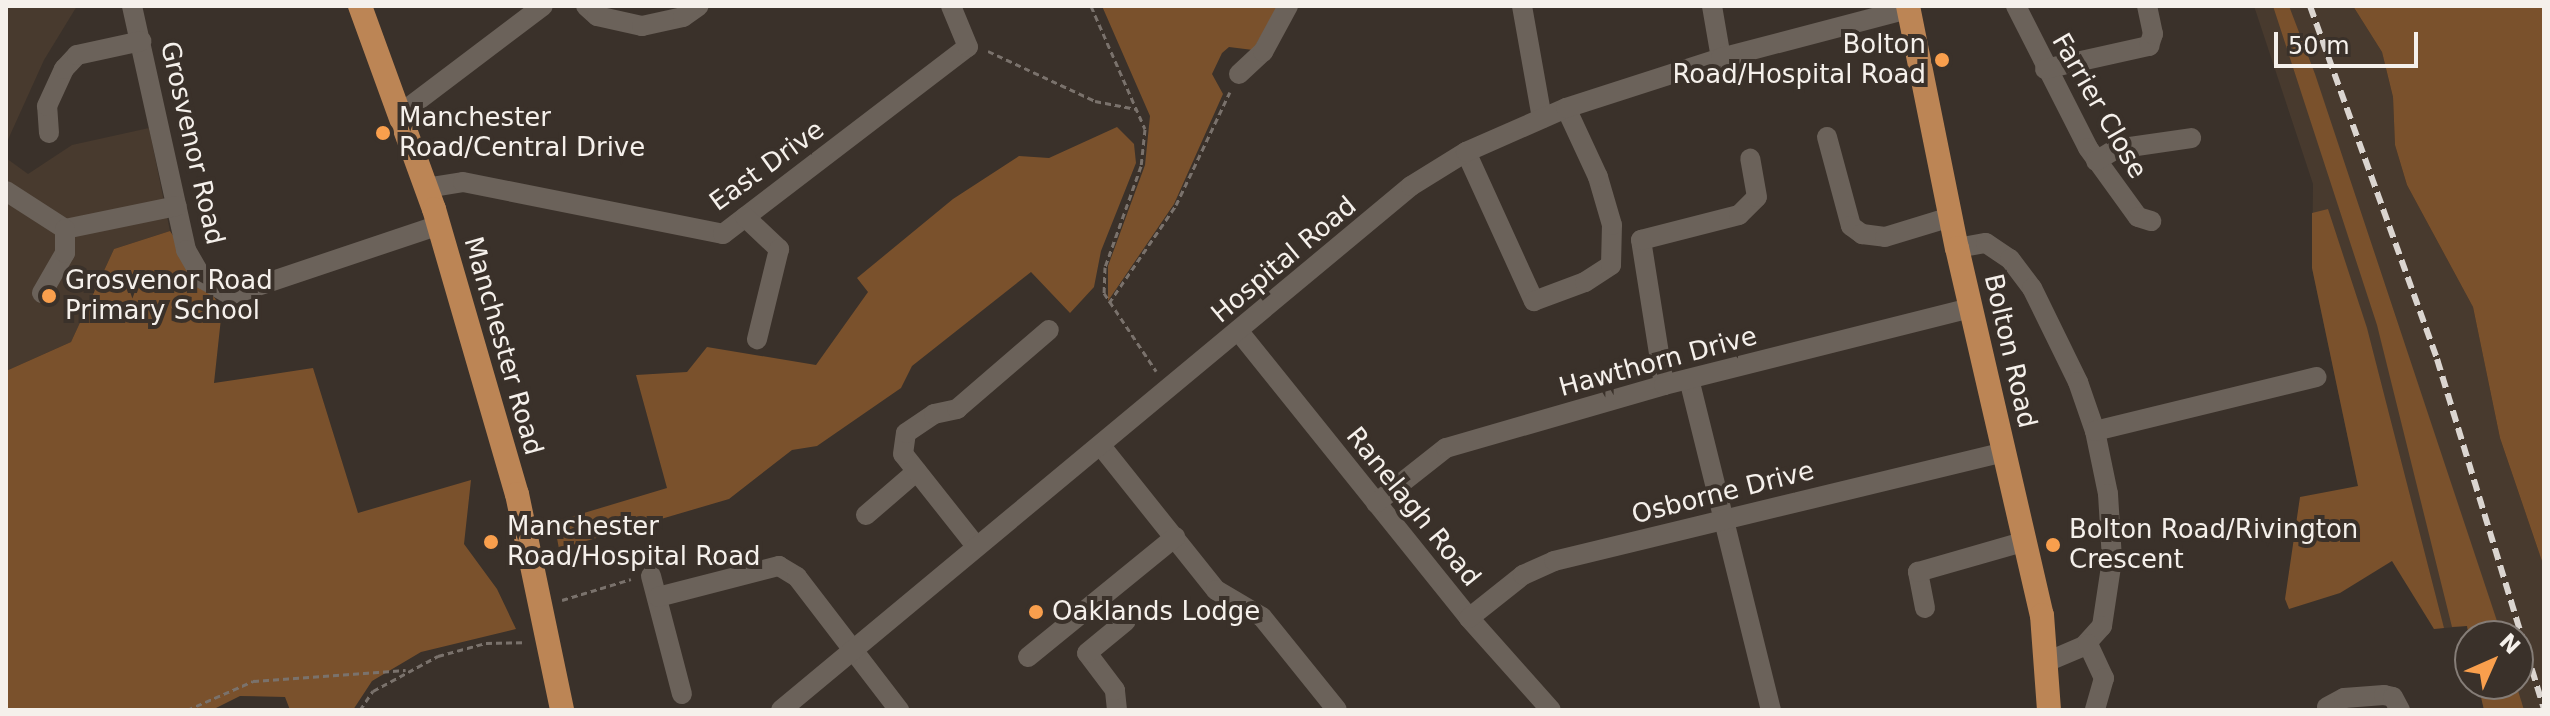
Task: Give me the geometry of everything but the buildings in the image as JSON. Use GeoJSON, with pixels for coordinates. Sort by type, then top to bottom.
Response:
{"type":"FeatureCollection","features":[{"type":"Feature","properties":{"kind":"main road","name":"Manchester Road"},"geometry":{"type":"LineString","coordinates":[[360,6],[439,225],[517,494],[562,710]]}},
{"type":"Feature","properties":{"kind":"main road","name":"Bolton Road"},"geometry":{"type":"LineString","coordinates":[[1908,8],[1957,248],[2026,541],[2049,661],[2049,710]]}},
{"type":"Feature","properties":{"kind":"street","name":"Grosvenor Road"},"geometry":{"type":"LineString","coordinates":[[132,6],[186,250],[203,279],[231,295],[439,225]]}},
{"type":"Feature","properties":{"kind":"street"},"geometry":{"type":"LineString","coordinates":[[400,114],[543,6]]}},
{"type":"Feature","properties":{"kind":"street"},"geometry":{"type":"LineString","coordinates":[[586,6],[597,16],[642,26],[683,17],[699,6]]}},
{"type":"Feature","properties":{"kind":"street"},"geometry":{"type":"LineString","coordinates":[[951,6],[978,49]]}},
{"type":"Feature","properties":{"kind":"street"},"geometry":{"type":"LineString","coordinates":[[1239,74],[1263,52],[1288,6]]}},
{"type":"Feature","properties":{"kind":"street"},"geometry":{"type":"LineString","coordinates":[[1522,6],[1542,118]]}},
{"type":"Feature","properties":{"kind":"street"},"geometry":{"type":"LineString","coordinates":[[1712,6],[1721,58]]}},
{"type":"Feature","properties":{"kind":"street","name":"Farrier Close"},"geometry":{"type":"LineString","coordinates":[[2016,6],[2045,69],[2096,161],[2138,217],[2151,221]]}},
{"type":"Feature","properties":{"kind":"street"},"geometry":{"type":"LineString","coordinates":[[2045,69],[2149,46],[2153,34],[2147,6]]}},
{"type":"Feature","properties":{"kind":"street","name":"Hospital Road"},"geometry":{"type":"LineString","coordinates":[[781,710],[976,546],[1240,333],[1411,186],[1466,152],[1566,108],[1721,58],[1908,8]]}},
{"type":"Feature","properties":{"kind":"street"},"geometry":{"type":"LineString","coordinates":[[49,133],[53,91],[77,55],[141,41]]}},
{"type":"Feature","properties":{"kind":"street","name":"East Drive"},"geometry":{"type":"LineString","coordinates":[[426,188],[463,182],[723,234],[978,49]]}},
{"type":"Feature","properties":{"kind":"street"},"geometry":{"type":"LineString","coordinates":[[1466,152],[1534,301],[1585,282],[1611,265],[1612,225],[1598,177],[1566,108]]}},
{"type":"Feature","properties":{"kind":"street"},"geometry":{"type":"LineString","coordinates":[[1827,137],[1851,226],[1862,234],[1885,237],[1951,217]]}},
{"type":"Feature","properties":{"kind":"street"},"geometry":{"type":"LineString","coordinates":[[2096,161],[2116,149],[2191,138]]}},
{"type":"Feature","properties":{"kind":"street"},"geometry":{"type":"LineString","coordinates":[[1664,385],[1641,240],[1739,215],[1757,197],[1750,159]]}},
{"type":"Feature","properties":{"kind":"street"},"geometry":{"type":"LineString","coordinates":[[6,191],[65,229],[177,206]]}},
{"type":"Feature","properties":{"kind":"street"},"geometry":{"type":"LineString","coordinates":[[745,217],[779,249],[757,339]]}},
{"type":"Feature","properties":{"kind":"street"},"geometry":{"type":"LineString","coordinates":[[42,293],[65,253],[65,229]]}},
{"type":"Feature","properties":{"kind":"street"},"geometry":{"type":"LineString","coordinates":[[1957,248],[1986,243],[2010,259],[2032,288],[2078,382],[2095,431],[2108,494],[2112,560],[2102,626],[2088,644],[2049,661]]}},
{"type":"Feature","properties":{"kind":"street","name":"Hawthorn Drive"},"geometry":{"type":"LineString","coordinates":[[1376,503],[1446,448],[1664,385],[1971,308]]}},
{"type":"Feature","properties":{"kind":"street"},"geometry":{"type":"LineString","coordinates":[[976,546],[903,454],[906,433],[934,414],[957,409],[1049,330]]}},
{"type":"Feature","properties":{"kind":"street","name":"Ranelagh Road"},"geometry":{"type":"LineString","coordinates":[[1240,333],[1469,618],[1551,710]]}},
{"type":"Feature","properties":{"kind":"street"},"geometry":{"type":"LineString","coordinates":[[2095,431],[2316,377]]}},
{"type":"Feature","properties":{"kind":"street"},"geometry":{"type":"LineString","coordinates":[[1689,379],[1771,710]]}},
{"type":"Feature","properties":{"kind":"street"},"geometry":{"type":"LineString","coordinates":[[1101,446],[1216,590],[1262,617],[1337,710]]}},
{"type":"Feature","properties":{"kind":"street","name":"Osborne Drive"},"geometry":{"type":"LineString","coordinates":[[1469,618],[1523,575],[1554,561],[2004,452]]}},
{"type":"Feature","properties":{"kind":"street"},"geometry":{"type":"LineString","coordinates":[[866,515],[917,471]]}},
{"type":"Feature","properties":{"kind":"street"},"geometry":{"type":"LineString","coordinates":[[1028,657],[1175,537]]}},
{"type":"Feature","properties":{"kind":"street"},"geometry":{"type":"LineString","coordinates":[[1925,608],[1918,572],[2026,541]]}},
{"type":"Feature","properties":{"kind":"street"},"geometry":{"type":"LineString","coordinates":[[658,597],[779,566],[797,577],[899,710]]}},
{"type":"Feature","properties":{"kind":"street"},"geometry":{"type":"LineString","coordinates":[[651,576],[682,694]]}},
{"type":"Feature","properties":{"kind":"street"},"geometry":{"type":"LineString","coordinates":[[1117,710],[1115,690],[1087,653],[1126,621]]}},
{"type":"Feature","properties":{"kind":"street"},"geometry":{"type":"LineString","coordinates":[[2088,644],[2104,678],[2095,710]]}},
{"type":"Feature","properties":{"kind":"street"},"geometry":{"type":"LineString","coordinates":[[2327,707],[2344,698],[2384,695],[2398,702],[2400,710]]}},
{"type":"Feature","properties":{"kind":"path"},"geometry":{"type":"LineString","coordinates":[[1091,6],[1137,109],[1145,145],[1105,267],[1109,303],[1171,390]]}},
{"type":"Feature","properties":{"kind":"path"},"geometry":{"type":"LineString","coordinates":[[978,49],[1095,101],[1137,109]]}},
{"type":"Feature","properties":{"kind":"path"},"geometry":{"type":"LineString","coordinates":[[1109,303],[1176,205],[1239,74]]}},
{"type":"Feature","properties":{"kind":"path"},"geometry":{"type":"LineString","coordinates":[[542,604],[651,576]]}},
{"type":"Feature","properties":{"kind":"path"},"geometry":{"type":"LineString","coordinates":[[360,710],[373,691],[406,670],[486,643],[549,641]]}},
{"type":"Feature","properties":{"kind":"path"},"geometry":{"type":"LineString","coordinates":[[187,710],[253,681],[406,670]]}},
{"type":"Feature","properties":{"kind":"shaded area"},"geometry":{"type":"Polygon","coordinates":[[[6,6],[77,6],[44,60],[6,144],[6,6]]]}},
{"type":"Feature","properties":{"kind":"shaded area"},"geometry":{"type":"Polygon","coordinates":[[[1102,6],[1278,6],[1253,50],[1229,47],[1222,53],[1212,74],[1223,94],[1174,204],[1108,301],[1108,266],[1145,165],[1150,116],[1102,6]]]}},
{"type":"Feature","properties":{"kind":"shaded area"},"geometry":{"type":"Polygon","coordinates":[[[2254,6],[2353,6],[2382,52],[2393,97],[2395,145],[2407,185],[2473,307],[2500,438],[2544,567],[2544,710],[2484,710],[2482,700],[2534,700],[2534,620],[2454,620],[2454,627],[2434,629],[2358,486],[2312,268],[2313,184],[2254,6]]]}},
{"type":"Feature","properties":{"kind":"shaded area"},"geometry":{"type":"Polygon","coordinates":[[[2273,6],[2289,6],[2315,74],[2497,620],[2454,620],[2452,627],[2377,325],[2273,6]]]}},
{"type":"Feature","properties":{"kind":"shaded area"},"geometry":{"type":"Polygon","coordinates":[[[2353,6],[2544,6],[2544,567],[2500,438],[2473,307],[2407,185],[2395,145],[2393,97],[2382,52],[2353,6]]]}},
{"type":"Feature","properties":{"kind":"shaded area"},"geometry":{"type":"Polygon","coordinates":[[[1117,127],[1134,144],[1136,163],[1101,251],[1094,287],[1070,313],[1031,272],[912,366],[901,388],[817,446],[792,450],[729,499],[559,549],[554,522],[667,488],[636,375],[687,372],[707,347],[816,365],[868,292],[857,278],[953,199],[1019,156],[1049,158],[1117,127]]]}},
{"type":"Feature","properties":{"kind":"shaded area","name":"Grosvenor Road Primary School"},"geometry":{"type":"Polygon","coordinates":[[[149,128],[170,231],[114,249],[71,342],[6,371],[6,158],[28,174],[72,145],[149,128]]]}},
{"type":"Feature","properties":{"kind":"shaded area"},"geometry":{"type":"Polygon","coordinates":[[[2328,209],[2367,328],[2444,628],[2434,629],[2392,561],[2340,593],[2289,609],[2285,599],[2300,497],[2358,486],[2312,268],[2312,213],[2328,209]]]}},
{"type":"Feature","properties":{"kind":"shaded area"},"geometry":{"type":"Polygon","coordinates":[[[170,231],[222,309],[214,383],[313,368],[358,513],[471,480],[464,544],[497,589],[516,629],[421,652],[372,681],[353,710],[290,710],[285,697],[240,696],[212,710],[6,710],[6,371],[71,342],[114,249],[170,231]]]}},
{"type":"Feature","properties":{"kind":"shaded area"},"geometry":{"type":"Polygon","coordinates":[[[2482,700],[2521,700],[2524,710],[2484,710],[2482,700]]]}},
{"type":"Feature","properties":{"kind":"railway"},"geometry":{"type":"LineString","coordinates":[[2310,6],[2437,359],[2544,708]]}},
{"type":"Feature","properties":{"kind":"place","name":"Bolton Road/Hospital Road"},"geometry":{"type":"Point","coordinates":[1942,60]}},
{"type":"Feature","properties":{"kind":"place","name":"Manchester Road/Central Drive"},"geometry":{"type":"Point","coordinates":[383,133]}},
{"type":"Feature","properties":{"kind":"place","name":"Grosvenor Road Primary School"},"geometry":{"type":"Point","coordinates":[49,296]}},
{"type":"Feature","properties":{"kind":"place","name":"Manchester Road/Hospital Road"},"geometry":{"type":"Point","coordinates":[491,542]}},
{"type":"Feature","properties":{"kind":"place","name":"Bolton Road/Rivington Crescent"},"geometry":{"type":"Point","coordinates":[2053,545]}},
{"type":"Feature","properties":{"kind":"place","name":"Oaklands Lodge"},"geometry":{"type":"Point","coordinates":[1036,612]}}]}
